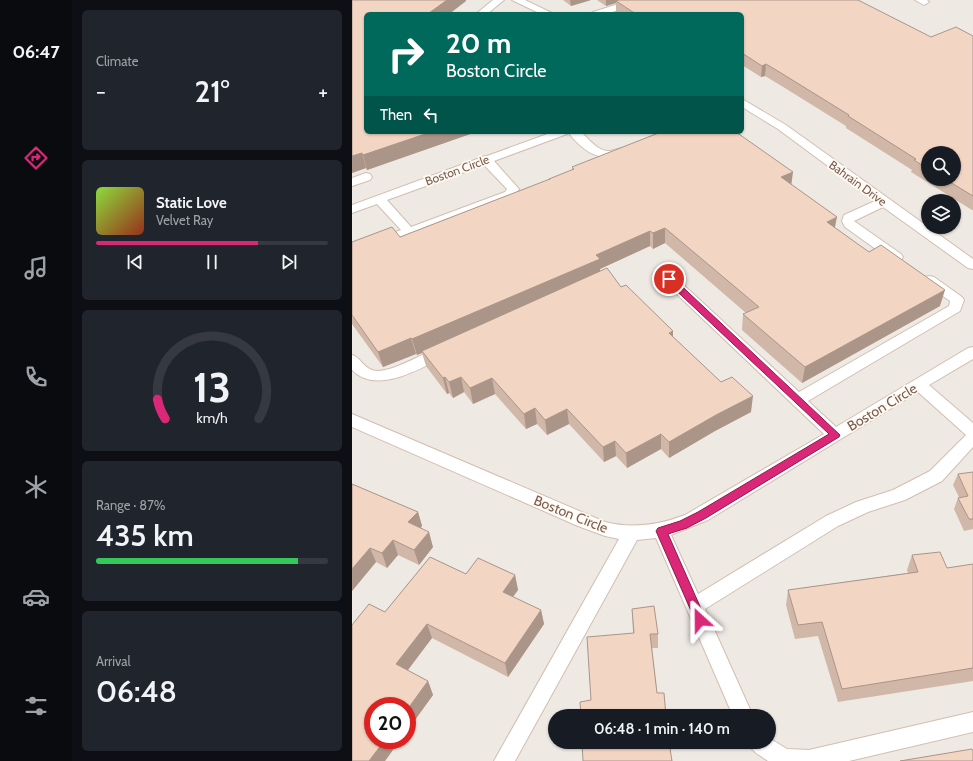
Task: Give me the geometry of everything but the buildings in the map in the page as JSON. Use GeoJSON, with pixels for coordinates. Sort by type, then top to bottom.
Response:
{"type":"FeatureCollection","features":[{"type":"Feature","properties":{"kind":"lane"},"geometry":{"type":"LineString","coordinates":[[484,12],[499,0]]}},
{"type":"Feature","properties":{"kind":"lane"},"geometry":{"type":"LineString","coordinates":[[517,0],[544,12]]}},
{"type":"Feature","properties":{"kind":"lane"},"geometry":{"type":"LineString","coordinates":[[602,12],[641,0]]}},
{"type":"Feature","properties":{"kind":"lane","name":"Bahrain Drive"},"geometry":{"type":"LineString","coordinates":[[744,103],[782,127],[973,265]]}},
{"type":"Feature","properties":{"kind":"lane","name":"Boston Circle"},"geometry":{"type":"LineString","coordinates":[[352,209],[557,134]]}},
{"type":"Feature","properties":{"kind":"lane"},"geometry":{"type":"LineString","coordinates":[[576,134],[596,151],[606,155],[615,154],[635,146]]}},
{"type":"Feature","properties":{"kind":"lane"},"geometry":{"type":"LineString","coordinates":[[352,253],[510,194],[513,189],[484,160]]}},
{"type":"Feature","properties":{"kind":"lane"},"geometry":{"type":"LineString","coordinates":[[352,182],[366,177]]}},
{"type":"Feature","properties":{"kind":"lane"},"geometry":{"type":"LineString","coordinates":[[380,199],[409,232]]}},
{"type":"Feature","properties":{"kind":"lane"},"geometry":{"type":"LineString","coordinates":[[884,202],[848,218],[849,224],[906,264]]}},
{"type":"Feature","properties":{"kind":"lane"},"geometry":{"type":"LineString","coordinates":[[798,400],[955,308],[957,300],[919,273]]}},
{"type":"Feature","properties":{"kind":"lane"},"geometry":{"type":"LineString","coordinates":[[669,279],[835,435]]}},
{"type":"Feature","properties":{"kind":"lane"},"geometry":{"type":"LineString","coordinates":[[352,360],[357,368],[369,375],[383,375],[400,370],[456,346]]}},
{"type":"Feature","properties":{"kind":"lane","name":"Boston Circle"},"geometry":{"type":"LineString","coordinates":[[352,420],[584,521],[608,530],[632,533],[661,531],[683,525],[702,515],[973,352]]}},
{"type":"Feature","properties":{"kind":"lane"},"geometry":{"type":"LineString","coordinates":[[919,385],[973,432]]}},
{"type":"Feature","properties":{"kind":"lane"},"geometry":{"type":"LineString","coordinates":[[694,606],[832,521],[862,507],[899,495],[936,476],[973,437]]}},
{"type":"Feature","properties":{"kind":"lane"},"geometry":{"type":"LineString","coordinates":[[661,531],[740,709]]}},
{"type":"Feature","properties":{"kind":"lane"},"geometry":{"type":"LineString","coordinates":[[504,761],[632,533]]}},
{"type":"Feature","properties":{"kind":"lane"},"geometry":{"type":"LineString","coordinates":[[768,749],[784,760],[809,760],[973,722]]}},
{"type":"Feature","properties":{"kind":"shaded area"},"geometry":{"type":"Polygon","coordinates":[[[352,0],[973,0],[973,761],[352,761],[352,0]]]}},
{"type":"Feature","properties":{"kind":"route"},"geometry":{"type":"LineString","coordinates":[[669,279],[835,435],[702,515],[683,525],[661,531],[700,620]]}}]}
